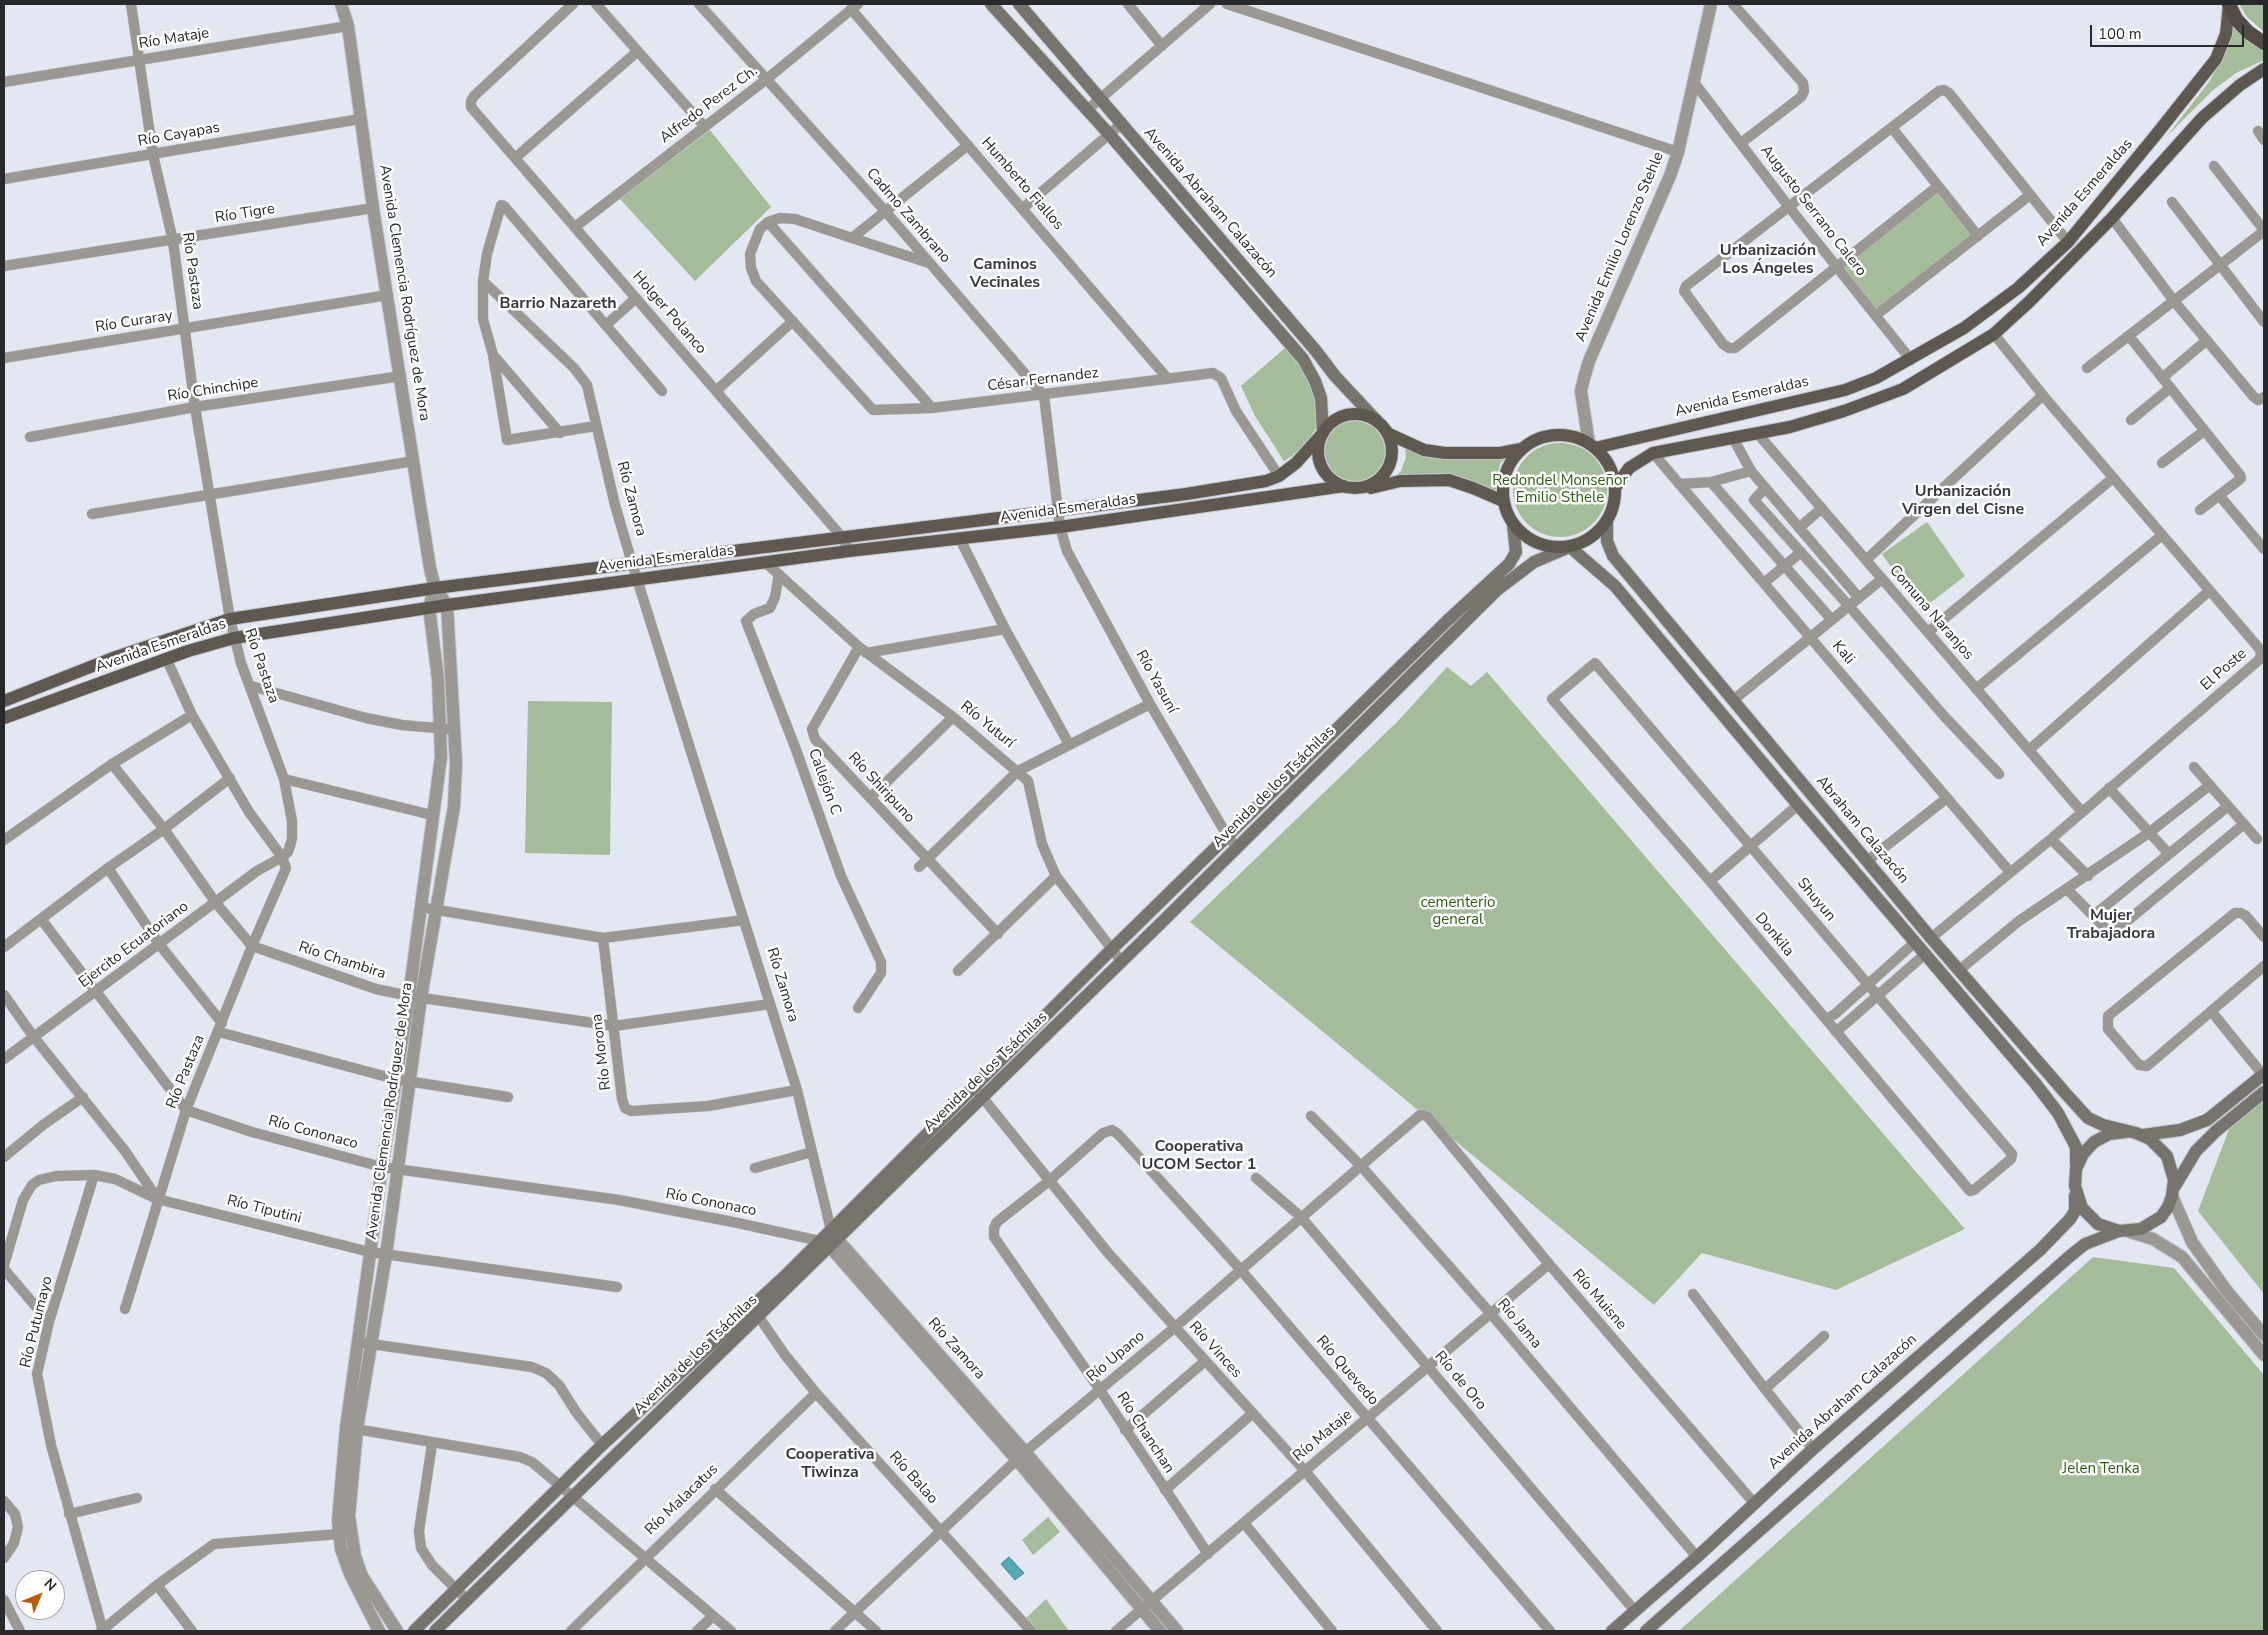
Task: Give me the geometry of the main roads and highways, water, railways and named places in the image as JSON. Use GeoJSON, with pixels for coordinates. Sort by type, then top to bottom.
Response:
{"type":"FeatureCollection","features":[{"type":"Feature","properties":{"kind":"highway"},"geometry":{"type":"LineString","coordinates":[[2229,4],[2236,19],[2248,32],[2264,42]]}},
{"type":"Feature","properties":{"kind":"main road","name":"Avenida Abraham Calazacón"},"geometry":{"type":"LineString","coordinates":[[991,4],[1087,110],[1302,359],[1316,381],[1321,398],[1323,433]]}},
{"type":"Feature","properties":{"kind":"main road","name":"Avenida Abraham Calazacón"},"geometry":{"type":"LineString","coordinates":[[1019,4],[1316,351],[1335,376],[1378,422]]}},
{"type":"Feature","properties":{"kind":"main road","name":"Avenida Esmeraldas"},"geometry":{"type":"LineString","coordinates":[[1592,446],[1845,390],[1876,378],[1911,360],[1964,328],[2018,288],[2068,242],[2216,59],[2226,34],[2229,4]]}},
{"type":"Feature","properties":{"kind":"main road"},"geometry":{"type":"LineString","coordinates":[[1615,488],[1629,468],[1653,453],[1790,427],[1844,411],[1902,389],[1994,334],[2112,218],[2202,118],[2240,85],[2264,69]]}},
{"type":"Feature","properties":{"kind":"main road"},"geometry":{"type":"LineString","coordinates":[[1503,502],[1473,488],[1449,480],[1400,481],[1377,488],[1344,486],[1333,480],[1324,470],[1319,458],[1319,445],[1323,433],[1331,423],[1342,416],[1354,414],[1366,416],[1378,422],[1388,433],[1424,450],[1445,453],[1500,453],[1521,449]]}},
{"type":"Feature","properties":{"kind":"main road","name":"Avenida Esmeraldas"},"geometry":{"type":"LineString","coordinates":[[4,702],[113,658],[230,619],[435,588],[1186,494],[1266,481],[1279,476],[1296,463],[1323,433]]}},
{"type":"Feature","properties":{"kind":"main road"},"geometry":{"type":"LineString","coordinates":[[1358,488],[1370,485],[1388,469],[1392,451],[1388,433]]}},
{"type":"Feature","properties":{"kind":"main road"},"geometry":{"type":"LineString","coordinates":[[1547,436],[1569,436],[1592,446],[1605,459],[1612,473],[1615,488],[1615,500],[1607,521],[1591,538],[1568,547],[1552,548],[1537,544],[1524,536],[1514,525],[1503,502],[1503,482],[1509,464],[1521,449],[1533,441],[1547,436]]}},
{"type":"Feature","properties":{"kind":"main road","name":"Avenida Esmeraldas"},"geometry":{"type":"LineString","coordinates":[[6,717],[188,651],[234,638],[429,607],[849,551],[1060,527],[1344,486]]}},
{"type":"Feature","properties":{"kind":"main road","name":"Abraham Calazacón"},"geometry":{"type":"LineString","coordinates":[[1607,521],[1607,541],[1613,556],[1931,938],[2088,1118],[2126,1132]]}},
{"type":"Feature","properties":{"kind":"main road","name":"Avenida de los Tsáchilas"},"geometry":{"type":"LineString","coordinates":[[434,1631],[759,1317],[829,1239],[974,1088],[1112,949],[1447,620],[1509,564],[1516,552],[1514,525]]}},
{"type":"Feature","properties":{"kind":"main road"},"geometry":{"type":"LineString","coordinates":[[1568,547],[1615,586],[1924,955],[2002,1043],[2058,1113],[2076,1146],[2075,1186],[2082,1208],[2098,1224],[2124,1231]]}},
{"type":"Feature","properties":{"kind":"main road","name":"Avenida de los Tsáchilas"},"geometry":{"type":"LineString","coordinates":[[414,1631],[602,1445],[785,1276],[829,1239],[983,1098],[1497,590],[1534,562],[1568,547]]}},
{"type":"Feature","properties":{"kind":"main road"},"geometry":{"type":"LineString","coordinates":[[4,702],[6,717]]}},
{"type":"Feature","properties":{"kind":"main road"},"geometry":{"type":"LineString","coordinates":[[2076,1169],[2083,1154],[2094,1142],[2109,1134],[2126,1132],[2142,1135],[2180,1130],[2207,1120],[2264,1074]]}},
{"type":"Feature","properties":{"kind":"main road"},"geometry":{"type":"LineString","coordinates":[[1646,1631],[2070,1256],[2085,1244],[2124,1231],[2141,1229],[2161,1217],[2196,1151],[2216,1131],[2264,1092]]}},
{"type":"Feature","properties":{"kind":"main road"},"geometry":{"type":"LineString","coordinates":[[2142,1135],[2156,1144],[2167,1156],[2174,1172],[2173,1192]]}},
{"type":"Feature","properties":{"kind":"main road","name":"Avenida Abraham Calazacón"},"geometry":{"type":"LineString","coordinates":[[1612,1631],[1697,1557],[1813,1449],[2056,1234],[2074,1211],[2075,1186]]}},
{"type":"Feature","properties":{"kind":"water"},"geometry":{"type":"Polygon","coordinates":[[[1009,1557],[1024,1573],[1015,1580],[1001,1564],[1009,1557]]]}},
{"type":"Feature","properties":{"kind":"district","name":"Urbanización Los Ángeles"},"geometry":{"type":"Point","coordinates":[1768,260]}},
{"type":"Feature","properties":{"kind":"district","name":"Caminos Vecinales"},"geometry":{"type":"Point","coordinates":[1005,274]}},
{"type":"Feature","properties":{"kind":"district","name":"Barrio Nazareth"},"geometry":{"type":"Point","coordinates":[558,304]}},
{"type":"Feature","properties":{"kind":"district","name":"Urbanización Virgen del Cisne"},"geometry":{"type":"Point","coordinates":[1963,501]}},
{"type":"Feature","properties":{"kind":"district","name":"Mujer Trabajadora"},"geometry":{"type":"Point","coordinates":[2111,925]}},
{"type":"Feature","properties":{"kind":"district","name":"Cooperativa UCOM Sector 1"},"geometry":{"type":"Point","coordinates":[1199,1156]}},
{"type":"Feature","properties":{"kind":"district","name":"Cooperativa Tiwinza"},"geometry":{"type":"Point","coordinates":[830,1464]}},
{"type":"Feature","properties":{"kind":"park label","name":"Redondel Monseñor Emilio Sthele"},"geometry":{"type":"Point","coordinates":[1560,490]}},
{"type":"Feature","properties":{"kind":"park label","name":"cementerio general"},"geometry":{"type":"Point","coordinates":[1458,912]}},
{"type":"Feature","properties":{"kind":"park label","name":"Jelen Tenka"},"geometry":{"type":"Point","coordinates":[2101,1469]}}]}
